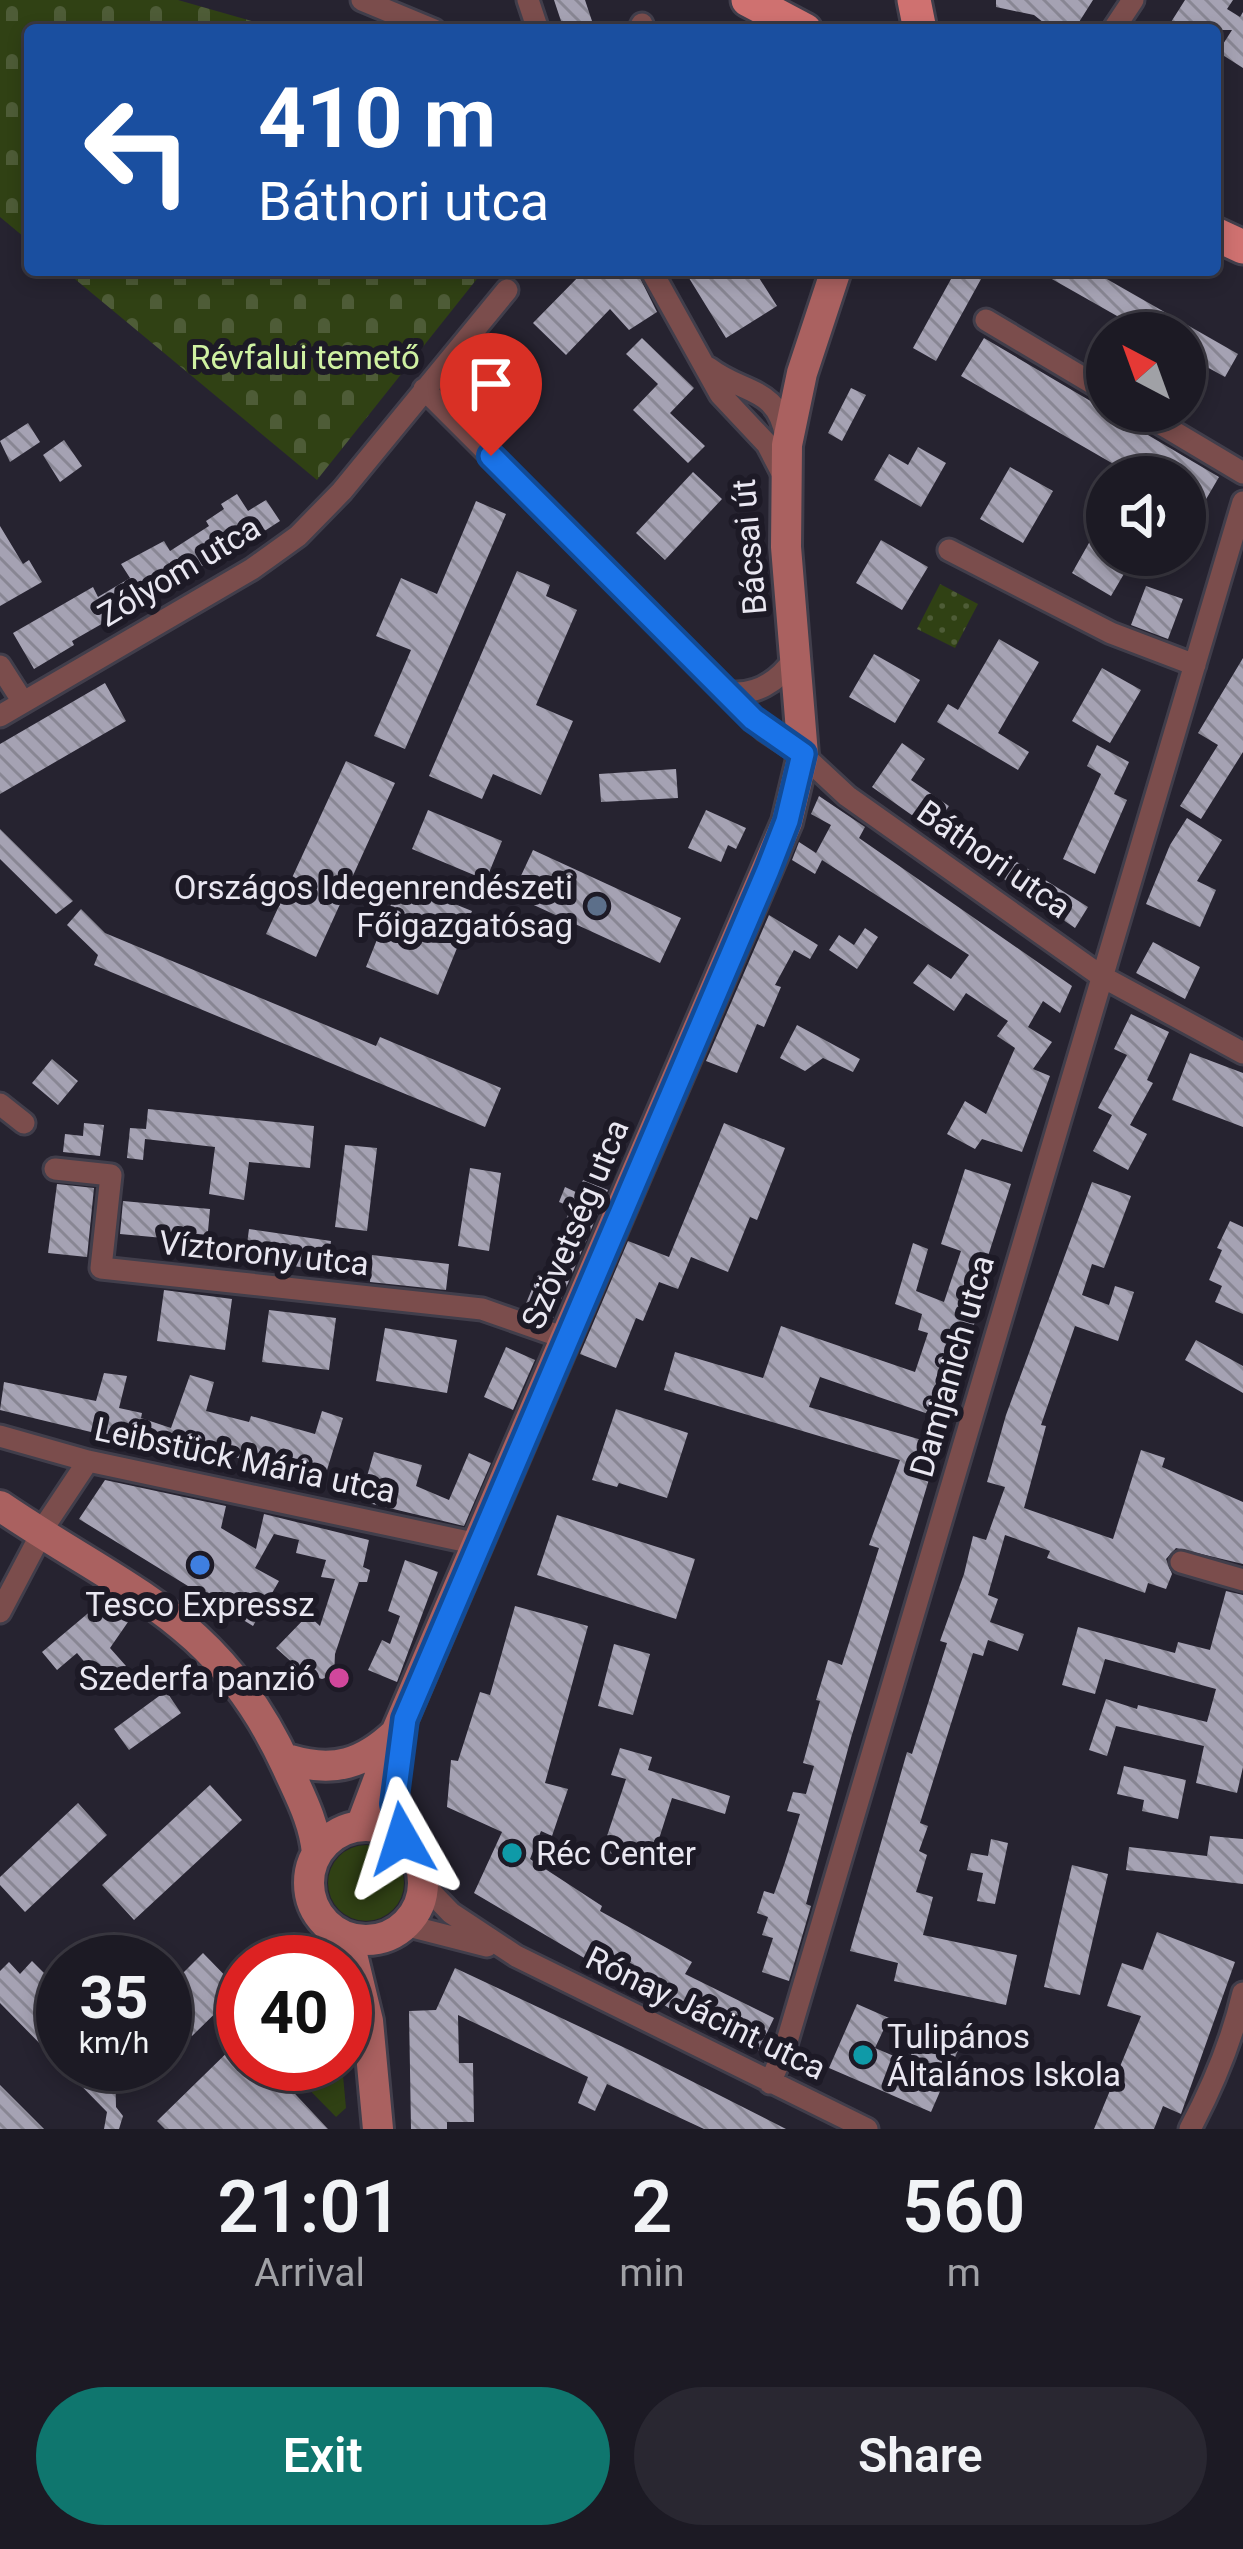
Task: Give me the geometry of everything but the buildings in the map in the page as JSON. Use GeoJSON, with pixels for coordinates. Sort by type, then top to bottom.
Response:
{"type":"FeatureCollection","features":[{"type":"Feature","properties":{"kind":"main road"},"geometry":{"type":"LineString","coordinates":[[748,0],[794,24]]}},
{"type":"Feature","properties":{"kind":"street"},"geometry":{"type":"LineString","coordinates":[[362,0],[420,24]]}},
{"type":"Feature","properties":{"kind":"street","name":"Bácsai út"},"geometry":{"type":"LineString","coordinates":[[654,276],[699,360],[731,409],[775,454],[784,480],[803,754]]}},
{"type":"Feature","properties":{"kind":"street"},"geometry":{"type":"LineString","coordinates":[[784,480],[787,445],[809,352],[834,276]]}},
{"type":"Feature","properties":{"kind":"street","name":"Zólyom utca"},"geometry":{"type":"LineString","coordinates":[[0,716],[252,569],[298,536],[342,490],[507,290]]}},
{"type":"Feature","properties":{"kind":"street"},"geometry":{"type":"LineString","coordinates":[[986,320],[1086,380]]}},
{"type":"Feature","properties":{"kind":"street"},"geometry":{"type":"LineString","coordinates":[[699,360],[730,382],[762,393],[786,378],[809,352]]}},
{"type":"Feature","properties":{"kind":"street","name":"Báthori utca"},"geometry":{"type":"LineString","coordinates":[[424,389],[765,730],[803,754],[848,796],[1101,976],[1243,1053]]}},
{"type":"Feature","properties":{"kind":"street","name":"Bácsai út"},"geometry":{"type":"LineString","coordinates":[[762,393],[778,411],[787,445]]}},
{"type":"Feature","properties":{"kind":"street"},"geometry":{"type":"LineString","coordinates":[[1175,432],[1243,472]]}},
{"type":"Feature","properties":{"kind":"street","name":"Damjanich utca"},"geometry":{"type":"LineString","coordinates":[[770,2084],[785,2048],[1243,502]]}},
{"type":"Feature","properties":{"kind":"street"},"geometry":{"type":"LineString","coordinates":[[949,550],[1111,633],[1195,665]]}},
{"type":"Feature","properties":{"kind":"street"},"geometry":{"type":"LineString","coordinates":[[725,692],[760,688],[795,658]]}},
{"type":"Feature","properties":{"kind":"street"},"geometry":{"type":"LineString","coordinates":[[0,666],[23,702]]}},
{"type":"Feature","properties":{"kind":"street","name":"Szövetség utca"},"geometry":{"type":"LineString","coordinates":[[357,1826],[768,870],[787,821],[803,754]]}},
{"type":"Feature","properties":{"kind":"street"},"geometry":{"type":"LineString","coordinates":[[0,1104],[24,1123]]}},
{"type":"Feature","properties":{"kind":"street","name":"Víztorony utca"},"geometry":{"type":"LineString","coordinates":[[55,1169],[111,1174],[101,1268],[482,1309],[565,1338]]}},
{"type":"Feature","properties":{"kind":"street","name":"Leibstück Mária utca"},"geometry":{"type":"LineString","coordinates":[[0,1436],[88,1462],[478,1544]]}},
{"type":"Feature","properties":{"kind":"street"},"geometry":{"type":"LineString","coordinates":[[0,1612],[41,1534],[88,1462]]}},
{"type":"Feature","properties":{"kind":"street"},"geometry":{"type":"LineString","coordinates":[[0,1506],[145,1595],[185,1626],[235,1679],[314,1791],[357,1826]]}},
{"type":"Feature","properties":{"kind":"street"},"geometry":{"type":"LineString","coordinates":[[1181,1562],[1243,1580]]}},
{"type":"Feature","properties":{"kind":"street"},"geometry":{"type":"LineString","coordinates":[[285,1755],[317,1767],[342,1767],[377,1751],[400,1726]]}},
{"type":"Feature","properties":{"kind":"street","name":"Szövetség utca"},"geometry":{"type":"LineString","coordinates":[[400,1726],[394,1804],[402,1839]]}},
{"type":"Feature","properties":{"kind":"street"},"geometry":{"type":"LineString","coordinates":[[285,1755],[312,1819],[317,1853]]}},
{"type":"Feature","properties":{"kind":"street"},"geometry":{"type":"LineString","coordinates":[[343,1935],[326,1925],[310,1898],[310,1867],[339,1832],[376,1826],[414,1851],[423,1884],[415,1913],[382,1951],[372,2001]]}},
{"type":"Feature","properties":{"kind":"street","name":"Rónay Jácint utca"},"geometry":{"type":"LineString","coordinates":[[423,1884],[451,1913],[516,1956],[867,2129]]}},
{"type":"Feature","properties":{"kind":"street"},"geometry":{"type":"LineString","coordinates":[[372,1939],[398,1930]]}},
{"type":"Feature","properties":{"kind":"street","name":"Rónay Jácint utca"},"geometry":{"type":"LineString","coordinates":[[398,1930],[516,1956]]}},
{"type":"Feature","properties":{"kind":"street"},"geometry":{"type":"LineString","coordinates":[[1190,2129],[1222,2060],[1243,1993]]}},
{"type":"Feature","properties":{"kind":"street"},"geometry":{"type":"LineString","coordinates":[[372,2064],[378,2129]]}},
{"type":"Feature","properties":{"kind":"green space"},"geometry":{"type":"Polygon","coordinates":[[[0,0],[178,0],[262,24],[24,24],[24,237],[0,217],[0,0]]]}},
{"type":"Feature","properties":{"kind":"green space","name":"Révfalui temető"},"geometry":{"type":"Polygon","coordinates":[[[71,276],[479,276],[317,480],[71,276]]]}},
{"type":"Feature","properties":{"kind":"green space"},"geometry":{"type":"Polygon","coordinates":[[[940,584],[978,604],[955,648],[917,629],[940,584]]]}},
{"type":"Feature","properties":{"kind":"green space"},"geometry":{"type":"Polygon","coordinates":[[[366,1845],[393,1856],[404,1883],[393,1910],[366,1921],[339,1910],[328,1883],[339,1856],[366,1845]]]}},
{"type":"Feature","properties":{"kind":"green space"},"geometry":{"type":"Polygon","coordinates":[[[310,2091],[344,2091],[346,2108],[336,2117],[310,2091]]]}},
{"type":"Feature","properties":{"kind":"place","name":"Országos Idegenrendészeti Főigazgatósag"},"geometry":{"type":"Point","coordinates":[597,906]}},
{"type":"Feature","properties":{"kind":"place","name":"Tesco Expressz"},"geometry":{"type":"Point","coordinates":[200,1565]}},
{"type":"Feature","properties":{"kind":"place","name":"Szederfa panzió"},"geometry":{"type":"Point","coordinates":[339,1678]}},
{"type":"Feature","properties":{"kind":"place","name":"Réc Center"},"geometry":{"type":"Point","coordinates":[512,1853]}},
{"type":"Feature","properties":{"kind":"place","name":"Tulipános Általános Iskola"},"geometry":{"type":"Point","coordinates":[863,2055]}},
{"type":"Feature","properties":{"kind":"route"},"geometry":{"type":"LineString","coordinates":[[402,1839],[394,1804],[405,1719],[768,870],[787,821],[803,754],[753,719],[491,456]]}}]}
